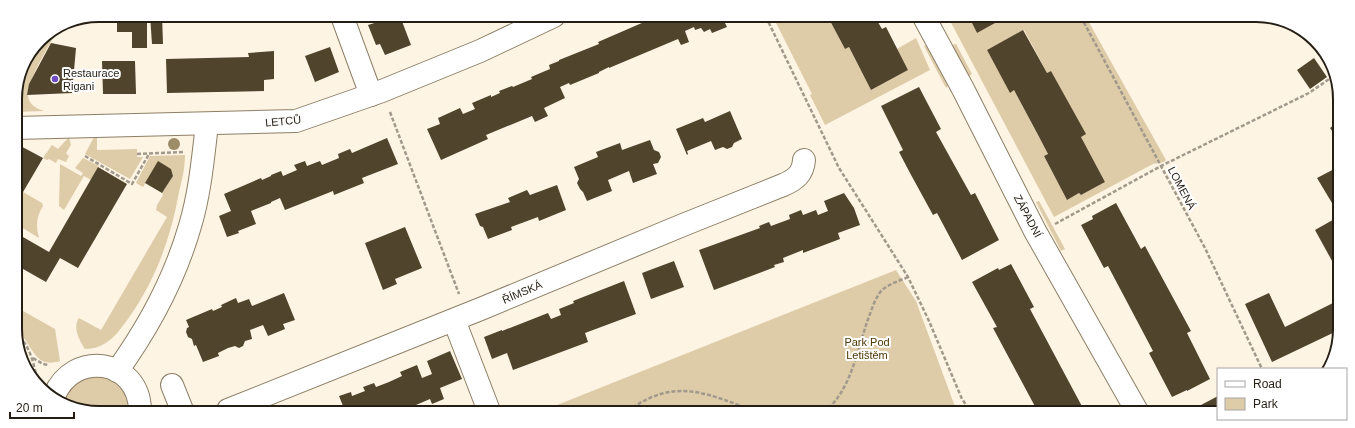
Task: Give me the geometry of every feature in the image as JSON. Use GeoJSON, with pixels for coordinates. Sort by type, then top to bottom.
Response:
{"type":"FeatureCollection","features":[{"type":"Feature","properties":{"kind":"street"},"geometry":{"type":"LineString","coordinates":[[345,22],[377,93]]}},
{"type":"Feature","properties":{"kind":"street","name":"LETCŮ"},"geometry":{"type":"LineString","coordinates":[[22,128],[296,122],[377,93],[480,51],[541,22]]}},
{"type":"Feature","properties":{"kind":"street","name":"ZÁPADNÍ"},"geometry":{"type":"LineString","coordinates":[[927,22],[963,89],[1035,231],[1135,406]]}},
{"type":"Feature","properties":{"kind":"street"},"geometry":{"type":"LineString","coordinates":[[117,371],[134,347],[155,310],[182,252],[191,226],[197,197],[208,124]]}},
{"type":"Feature","properties":{"kind":"street","name":"ŘÍMSKÁ"},"geometry":{"type":"LineString","coordinates":[[238,406],[783,185],[796,178],[801,172],[804,160]]}},
{"type":"Feature","properties":{"kind":"street"},"geometry":{"type":"LineString","coordinates":[[460,317],[487,406]]}},
{"type":"Feature","properties":{"kind":"street"},"geometry":{"type":"LineString","coordinates":[[55,392],[57,388],[67,376],[80,368],[95,365],[110,368],[124,375],[134,387],[140,406]]}},
{"type":"Feature","properties":{"kind":"street"},"geometry":{"type":"LineString","coordinates":[[172,385],[180,406]]}},
{"type":"Feature","properties":{"kind":"path"},"geometry":{"type":"LineString","coordinates":[[768,22],[839,168],[908,277],[962,398],[967,406]]}},
{"type":"Feature","properties":{"kind":"path","name":"LOMENÁ"},"geometry":{"type":"LineString","coordinates":[[1084,22],[1205,248],[1262,368]]}},
{"type":"Feature","properties":{"kind":"path"},"geometry":{"type":"LineString","coordinates":[[1054,224],[1162,166],[1309,93],[1330,78]]}},
{"type":"Feature","properties":{"kind":"path"},"geometry":{"type":"LineString","coordinates":[[377,93],[460,317]]}},
{"type":"Feature","properties":{"kind":"path"},"geometry":{"type":"LineString","coordinates":[[137,154],[187,152]]}},
{"type":"Feature","properties":{"kind":"path"},"geometry":{"type":"LineString","coordinates":[[85,156],[132,184],[149,153]]}},
{"type":"Feature","properties":{"kind":"path"},"geometry":{"type":"LineString","coordinates":[[832,406],[846,383],[872,309],[882,290],[893,283],[908,277]]}},
{"type":"Feature","properties":{"kind":"path"},"geometry":{"type":"LineString","coordinates":[[23,340],[32,358],[36,373]]}},
{"type":"Feature","properties":{"kind":"path"},"geometry":{"type":"LineString","coordinates":[[32,358],[43,364],[49,365]]}},
{"type":"Feature","properties":{"kind":"path"},"geometry":{"type":"LineString","coordinates":[[636,406],[646,399],[666,392],[682,391],[696,392],[722,398],[742,406]]}},
{"type":"Feature","properties":{"kind":"green space"},"geometry":{"type":"Polygon","coordinates":[[[776,22],[831,22],[845,49],[849,47],[871,90],[908,70],[897,49],[916,38],[930,70],[825,125],[810,95],[812,94],[776,22]]]}},
{"type":"Feature","properties":{"kind":"green space"},"geometry":{"type":"Polygon","coordinates":[[[951,22],[972,22],[977,33],[997,22],[1089,22],[1166,160],[1164,162],[1153,164],[1054,217],[951,22]],[[1024,30],[987,50],[1010,92],[1014,90],[1048,154],[1044,156],[1067,200],[1079,193],[1081,195],[1105,182],[1081,137],[1085,134],[1051,71],[1047,73],[1024,30]]]}},
{"type":"Feature","properties":{"kind":"green space"},"geometry":{"type":"Polygon","coordinates":[[[54,37],[35,71],[28,95],[31,103],[44,111],[22,112],[22,94],[25,79],[32,60],[44,44],[54,37]]]}},
{"type":"Feature","properties":{"kind":"green space"},"geometry":{"type":"Polygon","coordinates":[[[956,44],[972,74],[969,76],[952,45],[956,44]]]}},
{"type":"Feature","properties":{"kind":"green space"},"geometry":{"type":"Polygon","coordinates":[[[926,45],[948,86],[946,88],[924,46],[926,45]]]}},
{"type":"Feature","properties":{"kind":"green space"},"geometry":{"type":"Polygon","coordinates":[[[97,135],[97,150],[137,149],[137,157],[143,157],[130,179],[85,154],[94,137],[97,135]]]}},
{"type":"Feature","properties":{"kind":"green space"},"geometry":{"type":"Polygon","coordinates":[[[69,137],[71,145],[66,153],[69,156],[66,162],[58,159],[56,163],[49,159],[47,160],[43,158],[52,145],[58,149],[69,137]]]}},
{"type":"Feature","properties":{"kind":"green space"},"geometry":{"type":"Polygon","coordinates":[[[185,155],[183,174],[172,225],[161,257],[148,287],[130,316],[111,339],[100,346],[85,349],[79,338],[76,326],[79,318],[101,330],[167,217],[156,210],[157,205],[163,195],[162,193],[173,176],[171,169],[158,162],[143,187],[136,183],[150,156],[185,155]]]}},
{"type":"Feature","properties":{"kind":"green space"},"geometry":{"type":"Polygon","coordinates":[[[83,158],[99,166],[91,180],[84,176],[64,210],[59,206],[60,164],[81,176],[83,173],[75,168],[83,158]]]}},
{"type":"Feature","properties":{"kind":"green space"},"geometry":{"type":"Polygon","coordinates":[[[23,192],[42,203],[43,206],[37,222],[39,238],[22,228],[23,192]]]}},
{"type":"Feature","properties":{"kind":"green space"},"geometry":{"type":"Polygon","coordinates":[[[1039,201],[1065,249],[1061,251],[1036,202],[1039,201]]]}},
{"type":"Feature","properties":{"kind":"green space","name":"Park Pod Letištěm"},"geometry":{"type":"Polygon","coordinates":[[[896,270],[916,301],[955,406],[555,406],[896,270]]]}},
{"type":"Feature","properties":{"kind":"green space"},"geometry":{"type":"Polygon","coordinates":[[[22,310],[55,329],[60,361],[48,363],[39,359],[22,336],[22,310]]]}},
{"type":"Feature","properties":{"kind":"green space"},"geometry":{"type":"Polygon","coordinates":[[[101,376],[117,384],[124,392],[128,406],[89,405],[64,398],[69,389],[77,382],[82,379],[101,376]]]}},
{"type":"Feature","properties":{"kind":"building"},"geometry":{"type":"Polygon","coordinates":[[[117,22],[147,22],[147,48],[132,48],[132,32],[117,32],[117,22]]]}},
{"type":"Feature","properties":{"kind":"building"},"geometry":{"type":"Polygon","coordinates":[[[150,22],[162,22],[163,44],[152,44],[150,22]]]}},
{"type":"Feature","properties":{"kind":"building"},"geometry":{"type":"Polygon","coordinates":[[[378,22],[402,22],[411,45],[385,55],[380,44],[376,45],[368,25],[378,22]]]}},
{"type":"Feature","properties":{"kind":"building"},"geometry":{"type":"Polygon","coordinates":[[[644,22],[724,22],[727,27],[712,33],[710,29],[704,32],[701,28],[695,30],[694,27],[685,31],[689,42],[681,45],[678,39],[609,67],[599,73],[570,85],[569,83],[560,87],[565,98],[544,108],[548,116],[535,122],[532,116],[486,135],[488,139],[441,160],[427,129],[440,124],[438,118],[460,108],[463,114],[475,109],[472,103],[491,95],[491,97],[500,93],[499,91],[532,79],[531,77],[550,69],[549,65],[599,44],[598,42],[644,22]]]}},
{"type":"Feature","properties":{"kind":"building"},"geometry":{"type":"Polygon","coordinates":[[[831,22],[878,22],[882,29],[886,27],[908,70],[871,90],[849,47],[845,49],[831,22]]]}},
{"type":"Feature","properties":{"kind":"building"},"geometry":{"type":"Polygon","coordinates":[[[972,22],[997,22],[977,33],[972,22]]]}},
{"type":"Feature","properties":{"kind":"building"},"geometry":{"type":"Polygon","coordinates":[[[1023,30],[1047,73],[1051,71],[1086,134],[1081,137],[1105,182],[1081,195],[1079,193],[1067,200],[1044,156],[1048,154],[1037,133],[1014,90],[1010,93],[987,50],[1023,30]]]}},
{"type":"Feature","properties":{"kind":"building"},"geometry":{"type":"Polygon","coordinates":[[[51,43],[76,48],[72,93],[27,95],[29,84],[51,43]]]}},
{"type":"Feature","properties":{"kind":"building"},"geometry":{"type":"Polygon","coordinates":[[[330,47],[339,72],[315,82],[305,56],[330,47]]]}},
{"type":"Feature","properties":{"kind":"building"},"geometry":{"type":"Polygon","coordinates":[[[274,51],[274,79],[264,80],[264,91],[167,93],[166,59],[249,57],[248,53],[274,51]]]}},
{"type":"Feature","properties":{"kind":"building"},"geometry":{"type":"Polygon","coordinates":[[[1314,58],[1327,77],[1310,89],[1297,70],[1314,58]]]}},
{"type":"Feature","properties":{"kind":"building"},"geometry":{"type":"Polygon","coordinates":[[[102,61],[135,61],[136,94],[103,94],[102,61]]]}},
{"type":"Feature","properties":{"kind":"building"},"geometry":{"type":"Polygon","coordinates":[[[919,87],[941,129],[936,132],[971,195],[975,193],[999,240],[962,260],[937,213],[933,215],[910,173],[899,152],[903,150],[881,106],[919,87]]]}},
{"type":"Feature","properties":{"kind":"building"},"geometry":{"type":"Polygon","coordinates":[[[730,111],[742,139],[734,143],[732,147],[727,149],[723,147],[715,150],[711,141],[687,151],[687,155],[676,129],[703,118],[705,122],[730,111]]]}},
{"type":"Feature","properties":{"kind":"building"},"geometry":{"type":"Polygon","coordinates":[[[387,138],[398,164],[362,178],[364,183],[334,195],[333,191],[285,210],[280,198],[251,211],[256,224],[238,231],[239,233],[227,237],[219,216],[231,211],[224,194],[261,178],[262,180],[281,171],[283,176],[297,170],[294,165],[305,161],[307,166],[320,161],[322,165],[339,158],[338,154],[350,149],[352,153],[387,138]]]}},
{"type":"Feature","properties":{"kind":"building"},"geometry":{"type":"Polygon","coordinates":[[[650,140],[654,150],[659,152],[661,157],[658,163],[653,164],[657,174],[633,183],[629,171],[608,180],[612,191],[587,201],[577,183],[579,179],[574,167],[598,157],[596,152],[620,143],[622,150],[650,140]]]}},
{"type":"Feature","properties":{"kind":"building"},"geometry":{"type":"Polygon","coordinates":[[[22,147],[43,158],[22,194],[22,147]]]}},
{"type":"Feature","properties":{"kind":"building"},"geometry":{"type":"Polygon","coordinates":[[[158,161],[171,169],[173,176],[162,193],[145,183],[158,161]]]}},
{"type":"Feature","properties":{"kind":"building"},"geometry":{"type":"Polygon","coordinates":[[[98,167],[127,184],[78,268],[60,258],[46,282],[22,268],[22,236],[49,252],[98,167]]]}},
{"type":"Feature","properties":{"kind":"building"},"geometry":{"type":"Polygon","coordinates":[[[1333,170],[1333,205],[1317,178],[1333,170]]]}},
{"type":"Feature","properties":{"kind":"building"},"geometry":{"type":"Polygon","coordinates":[[[557,185],[566,210],[539,221],[538,217],[511,227],[512,230],[488,239],[475,214],[510,202],[508,198],[527,190],[530,195],[557,185]]]}},
{"type":"Feature","properties":{"kind":"building"},"geometry":{"type":"Polygon","coordinates":[[[844,193],[854,208],[860,225],[838,233],[840,239],[803,253],[803,250],[783,258],[784,262],[774,265],[775,267],[714,290],[699,250],[760,228],[759,226],[769,222],[771,226],[790,219],[789,215],[801,210],[803,215],[816,210],[818,215],[828,211],[824,201],[844,193]]]}},
{"type":"Feature","properties":{"kind":"building"},"geometry":{"type":"Polygon","coordinates":[[[1116,203],[1141,249],[1145,246],[1191,331],[1187,333],[1210,379],[1172,397],[1149,353],[1153,351],[1108,266],[1104,268],[1081,225],[1093,219],[1092,216],[1116,203]]]}},
{"type":"Feature","properties":{"kind":"building"},"geometry":{"type":"Polygon","coordinates":[[[1333,220],[1333,263],[1315,230],[1333,220]]]}},
{"type":"Feature","properties":{"kind":"building"},"geometry":{"type":"Polygon","coordinates":[[[405,227],[422,268],[395,279],[397,284],[383,290],[365,243],[405,227]]]}},
{"type":"Feature","properties":{"kind":"building"},"geometry":{"type":"Polygon","coordinates":[[[674,261],[684,287],[651,299],[642,273],[674,261]]]}},
{"type":"Feature","properties":{"kind":"building"},"geometry":{"type":"Polygon","coordinates":[[[1011,264],[1034,307],[1030,309],[1082,406],[1035,406],[993,328],[997,327],[972,282],[998,268],[999,270],[1011,264]]]}},
{"type":"Feature","properties":{"kind":"building"},"geometry":{"type":"Polygon","coordinates":[[[624,281],[636,314],[585,333],[588,342],[513,370],[507,353],[492,359],[484,337],[548,313],[551,319],[561,315],[559,309],[574,303],[573,301],[624,281]]]}},
{"type":"Feature","properties":{"kind":"building"},"geometry":{"type":"Polygon","coordinates":[[[284,293],[295,320],[283,324],[285,329],[268,336],[263,325],[250,330],[252,339],[245,341],[243,346],[239,348],[235,346],[228,348],[218,353],[219,356],[203,362],[196,345],[194,346],[192,339],[188,337],[186,332],[187,328],[189,327],[186,320],[212,309],[213,311],[222,307],[221,305],[236,298],[238,303],[249,299],[252,306],[284,293]]]}},
{"type":"Feature","properties":{"kind":"building"},"geometry":{"type":"Polygon","coordinates":[[[1269,293],[1285,327],[1333,303],[1333,333],[1272,362],[1245,304],[1269,293]]]}},
{"type":"Feature","properties":{"kind":"building"},"geometry":{"type":"Polygon","coordinates":[[[450,351],[462,379],[440,388],[444,399],[432,404],[430,399],[414,406],[343,406],[339,396],[351,392],[352,396],[365,391],[363,387],[374,383],[376,387],[389,382],[402,376],[400,372],[417,365],[422,378],[432,374],[427,361],[450,351]]]}},
{"type":"Feature","properties":{"kind":"building"},"geometry":{"type":"Polygon","coordinates":[[[1217,397],[1217,406],[1199,406],[1217,397]]]}},
{"type":"Feature","properties":{"kind":"place","name":"Restaurace Rigani"},"geometry":{"type":"Point","coordinates":[55,79]}}]}
